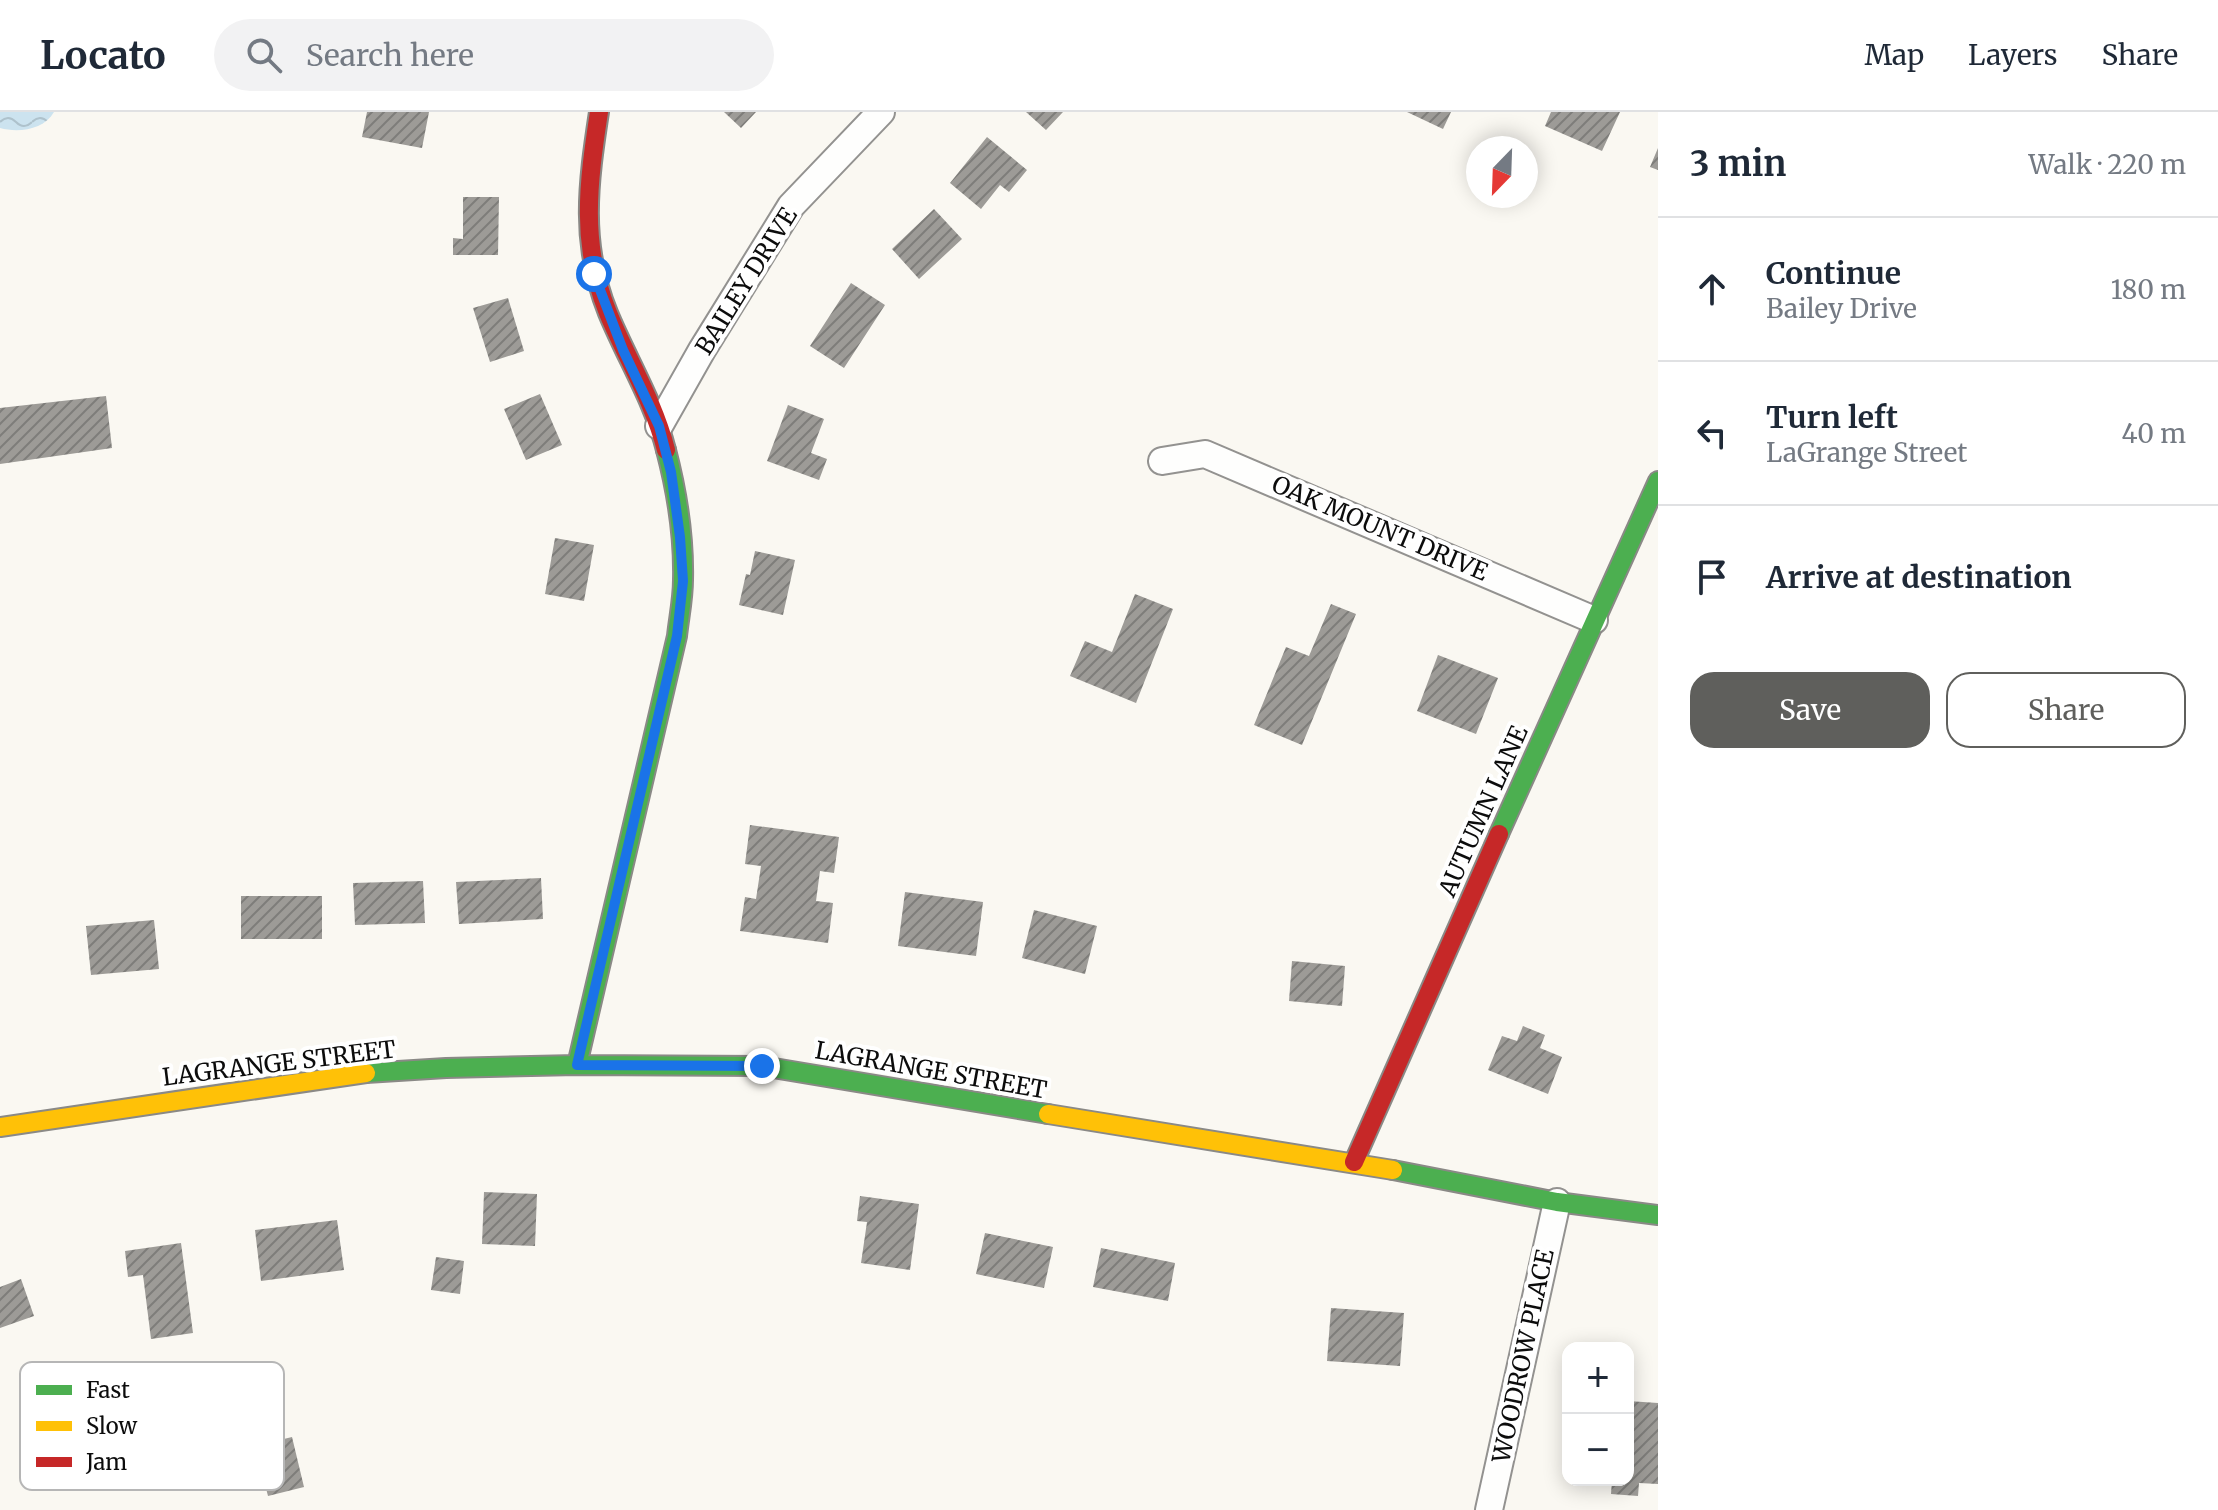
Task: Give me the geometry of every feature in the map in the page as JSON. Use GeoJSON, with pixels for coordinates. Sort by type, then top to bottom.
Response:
{"type":"FeatureCollection","features":[{"type":"Feature","properties":{"kind":"street"},"geometry":{"type":"LineString","coordinates":[[577,1065],[677,636],[683,581],[671,472],[659,426],[623,350],[594,274],[587,218],[599,112]]}},
{"type":"Feature","properties":{"kind":"street","name":"BAILEY DRIVE"},"geometry":{"type":"LineString","coordinates":[[659,426],[791,206],[881,112]]}},
{"type":"Feature","properties":{"kind":"street","name":"OAK MOUNT DRIVE"},"geometry":{"type":"LineString","coordinates":[[1162,461],[1205,454],[1594,620]]}},
{"type":"Feature","properties":{"kind":"street","name":"AUTUMN LANE"},"geometry":{"type":"LineString","coordinates":[[1354,1162],[1658,481]]}},
{"type":"Feature","properties":{"kind":"street","name":"LAGRANGE STREET"},"geometry":{"type":"LineString","coordinates":[[0,1127],[363,1073],[577,1065],[762,1066],[1354,1162],[1557,1202],[1658,1215]]}},
{"type":"Feature","properties":{"kind":"street","name":"WOODROW PLACE"},"geometry":{"type":"LineString","coordinates":[[1489,1510],[1557,1202]]}},
{"type":"Feature","properties":{"kind":"water"},"geometry":{"type":"Polygon","coordinates":[[[0,112],[54,112],[44,123],[30,129],[15,130],[0,128],[0,112]]]}},
{"type":"Feature","properties":{"kind":"building"},"geometry":{"type":"Polygon","coordinates":[[[367,112],[429,112],[422,148],[362,137],[367,112]]]}},
{"type":"Feature","properties":{"kind":"building"},"geometry":{"type":"Polygon","coordinates":[[[724,112],[756,112],[741,128],[724,112]]]}},
{"type":"Feature","properties":{"kind":"building"},"geometry":{"type":"Polygon","coordinates":[[[1026,112],[1063,112],[1046,130],[1026,112]]]}},
{"type":"Feature","properties":{"kind":"building"},"geometry":{"type":"Polygon","coordinates":[[[1407,112],[1451,112],[1443,129],[1407,112]]]}},
{"type":"Feature","properties":{"kind":"building"},"geometry":{"type":"Polygon","coordinates":[[[1551,112],[1620,112],[1602,151],[1545,126],[1551,112]]]}},
{"type":"Feature","properties":{"kind":"building"},"geometry":{"type":"Polygon","coordinates":[[[987,137],[1027,170],[1009,192],[1000,185],[981,209],[950,183],[987,137]]]}},
{"type":"Feature","properties":{"kind":"building"},"geometry":{"type":"Polygon","coordinates":[[[1658,148],[1658,170],[1650,167],[1658,148]]]}},
{"type":"Feature","properties":{"kind":"building"},"geometry":{"type":"Polygon","coordinates":[[[463,197],[499,197],[498,255],[453,255],[453,238],[463,239],[463,197]]]}},
{"type":"Feature","properties":{"kind":"building"},"geometry":{"type":"Polygon","coordinates":[[[934,209],[962,239],[919,279],[892,249],[934,209]]]}},
{"type":"Feature","properties":{"kind":"building"},"geometry":{"type":"Polygon","coordinates":[[[851,283],[885,305],[844,368],[810,346],[851,283]]]}},
{"type":"Feature","properties":{"kind":"building"},"geometry":{"type":"Polygon","coordinates":[[[508,298],[524,351],[490,362],[473,308],[508,298]]]}},
{"type":"Feature","properties":{"kind":"building"},"geometry":{"type":"Polygon","coordinates":[[[540,394],[562,445],[526,460],[504,409],[540,394]]]}},
{"type":"Feature","properties":{"kind":"building"},"geometry":{"type":"Polygon","coordinates":[[[106,396],[112,448],[0,464],[0,408],[106,396]]]}},
{"type":"Feature","properties":{"kind":"building"},"geometry":{"type":"Polygon","coordinates":[[[788,405],[824,419],[811,453],[827,459],[819,480],[767,461],[788,405]]]}},
{"type":"Feature","properties":{"kind":"building"},"geometry":{"type":"Polygon","coordinates":[[[555,538],[594,545],[584,601],[545,594],[555,538]]]}},
{"type":"Feature","properties":{"kind":"building"},"geometry":{"type":"Polygon","coordinates":[[[755,551],[795,560],[783,615],[739,605],[755,551]]]}},
{"type":"Feature","properties":{"kind":"building"},"geometry":{"type":"Polygon","coordinates":[[[1135,594],[1173,609],[1136,703],[1070,676],[1085,641],[1112,652],[1135,594]]]}},
{"type":"Feature","properties":{"kind":"building"},"geometry":{"type":"Polygon","coordinates":[[[1331,604],[1356,614],[1302,745],[1254,725],[1286,647],[1309,656],[1331,604]]]}},
{"type":"Feature","properties":{"kind":"building"},"geometry":{"type":"Polygon","coordinates":[[[1438,655],[1498,678],[1476,734],[1417,711],[1438,655]]]}},
{"type":"Feature","properties":{"kind":"building"},"geometry":{"type":"Polygon","coordinates":[[[750,825],[839,837],[834,873],[820,871],[816,901],[833,903],[828,943],[740,931],[745,897],[756,899],[761,866],[745,864],[750,825]]]}},
{"type":"Feature","properties":{"kind":"building"},"geometry":{"type":"Polygon","coordinates":[[[541,878],[543,919],[459,924],[456,882],[541,878]]]}},
{"type":"Feature","properties":{"kind":"building"},"geometry":{"type":"Polygon","coordinates":[[[423,881],[425,923],[355,925],[353,883],[423,881]]]}},
{"type":"Feature","properties":{"kind":"building"},"geometry":{"type":"Polygon","coordinates":[[[905,892],[983,902],[976,956],[898,946],[905,892]]]}},
{"type":"Feature","properties":{"kind":"building"},"geometry":{"type":"Polygon","coordinates":[[[241,896],[322,896],[322,939],[241,939],[241,896]]]}},
{"type":"Feature","properties":{"kind":"building"},"geometry":{"type":"Polygon","coordinates":[[[1034,910],[1097,926],[1085,974],[1022,958],[1034,910]]]}},
{"type":"Feature","properties":{"kind":"building"},"geometry":{"type":"Polygon","coordinates":[[[154,920],[159,969],[91,975],[86,926],[154,920]]]}},
{"type":"Feature","properties":{"kind":"building"},"geometry":{"type":"Polygon","coordinates":[[[1292,961],[1345,966],[1342,1006],[1289,1001],[1292,961]]]}},
{"type":"Feature","properties":{"kind":"building"},"geometry":{"type":"Polygon","coordinates":[[[1523,1026],[1545,1035],[1540,1048],[1562,1057],[1548,1094],[1488,1070],[1502,1036],[1517,1041],[1523,1026]]]}},
{"type":"Feature","properties":{"kind":"building"},"geometry":{"type":"Polygon","coordinates":[[[484,1192],[537,1194],[535,1246],[482,1244],[484,1192]]]}},
{"type":"Feature","properties":{"kind":"building"},"geometry":{"type":"Polygon","coordinates":[[[860,1196],[919,1204],[910,1270],[861,1263],[867,1222],[857,1221],[860,1196]]]}},
{"type":"Feature","properties":{"kind":"building"},"geometry":{"type":"Polygon","coordinates":[[[337,1220],[344,1270],[261,1281],[255,1230],[337,1220]]]}},
{"type":"Feature","properties":{"kind":"building"},"geometry":{"type":"Polygon","coordinates":[[[985,1233],[1053,1247],[1044,1288],[976,1274],[985,1233]]]}},
{"type":"Feature","properties":{"kind":"building"},"geometry":{"type":"Polygon","coordinates":[[[181,1243],[193,1333],[151,1339],[143,1275],[128,1277],[125,1251],[181,1243]]]}},
{"type":"Feature","properties":{"kind":"building"},"geometry":{"type":"Polygon","coordinates":[[[1101,1248],[1175,1263],[1168,1301],[1093,1287],[1101,1248]]]}},
{"type":"Feature","properties":{"kind":"building"},"geometry":{"type":"Polygon","coordinates":[[[436,1257],[464,1261],[460,1294],[431,1290],[436,1257]]]}},
{"type":"Feature","properties":{"kind":"building"},"geometry":{"type":"Polygon","coordinates":[[[21,1279],[34,1316],[0,1328],[0,1287],[21,1279]]]}},
{"type":"Feature","properties":{"kind":"building"},"geometry":{"type":"Polygon","coordinates":[[[1331,1308],[1404,1313],[1400,1366],[1327,1361],[1331,1308]]]}},
{"type":"Feature","properties":{"kind":"building"},"geometry":{"type":"Polygon","coordinates":[[[1634,1401],[1658,1403],[1658,1484],[1639,1483],[1638,1496],[1611,1494],[1612,1486],[1634,1486],[1634,1401]]]}},
{"type":"Feature","properties":{"kind":"building"},"geometry":{"type":"Polygon","coordinates":[[[292,1437],[304,1487],[268,1496],[266,1490],[284,1490],[284,1439],[292,1437]]]}},
{"type":"Feature","properties":{"kind":"traffic: fast"},"geometry":{"type":"LineString","coordinates":[[577,1065],[677,636],[683,587],[682,547],[666,450]]}},
{"type":"Feature","properties":{"kind":"traffic: fast"},"geometry":{"type":"LineString","coordinates":[[1499,834],[1658,481]]}},
{"type":"Feature","properties":{"kind":"traffic: fast"},"geometry":{"type":"LineString","coordinates":[[366,1073],[577,1065],[762,1066],[1048,1114]]}},
{"type":"Feature","properties":{"kind":"traffic: fast"},"geometry":{"type":"LineString","coordinates":[[1393,1170],[1557,1202],[1658,1215]]}},
{"type":"Feature","properties":{"kind":"traffic: slow"},"geometry":{"type":"LineString","coordinates":[[0,1127],[366,1073]]}},
{"type":"Feature","properties":{"kind":"traffic: slow"},"geometry":{"type":"LineString","coordinates":[[1048,1114],[1393,1170]]}},
{"type":"Feature","properties":{"kind":"traffic: jam"},"geometry":{"type":"LineString","coordinates":[[599,112],[589,214],[593,263],[608,313],[647,398],[666,450]]}},
{"type":"Feature","properties":{"kind":"traffic: jam"},"geometry":{"type":"LineString","coordinates":[[1354,1162],[1499,834]]}},
{"type":"Feature","properties":{"kind":"route"},"geometry":{"type":"LineString","coordinates":[[594,274],[623,350],[659,426],[671,472],[683,581],[677,636],[577,1065],[762,1066]]}}]}
